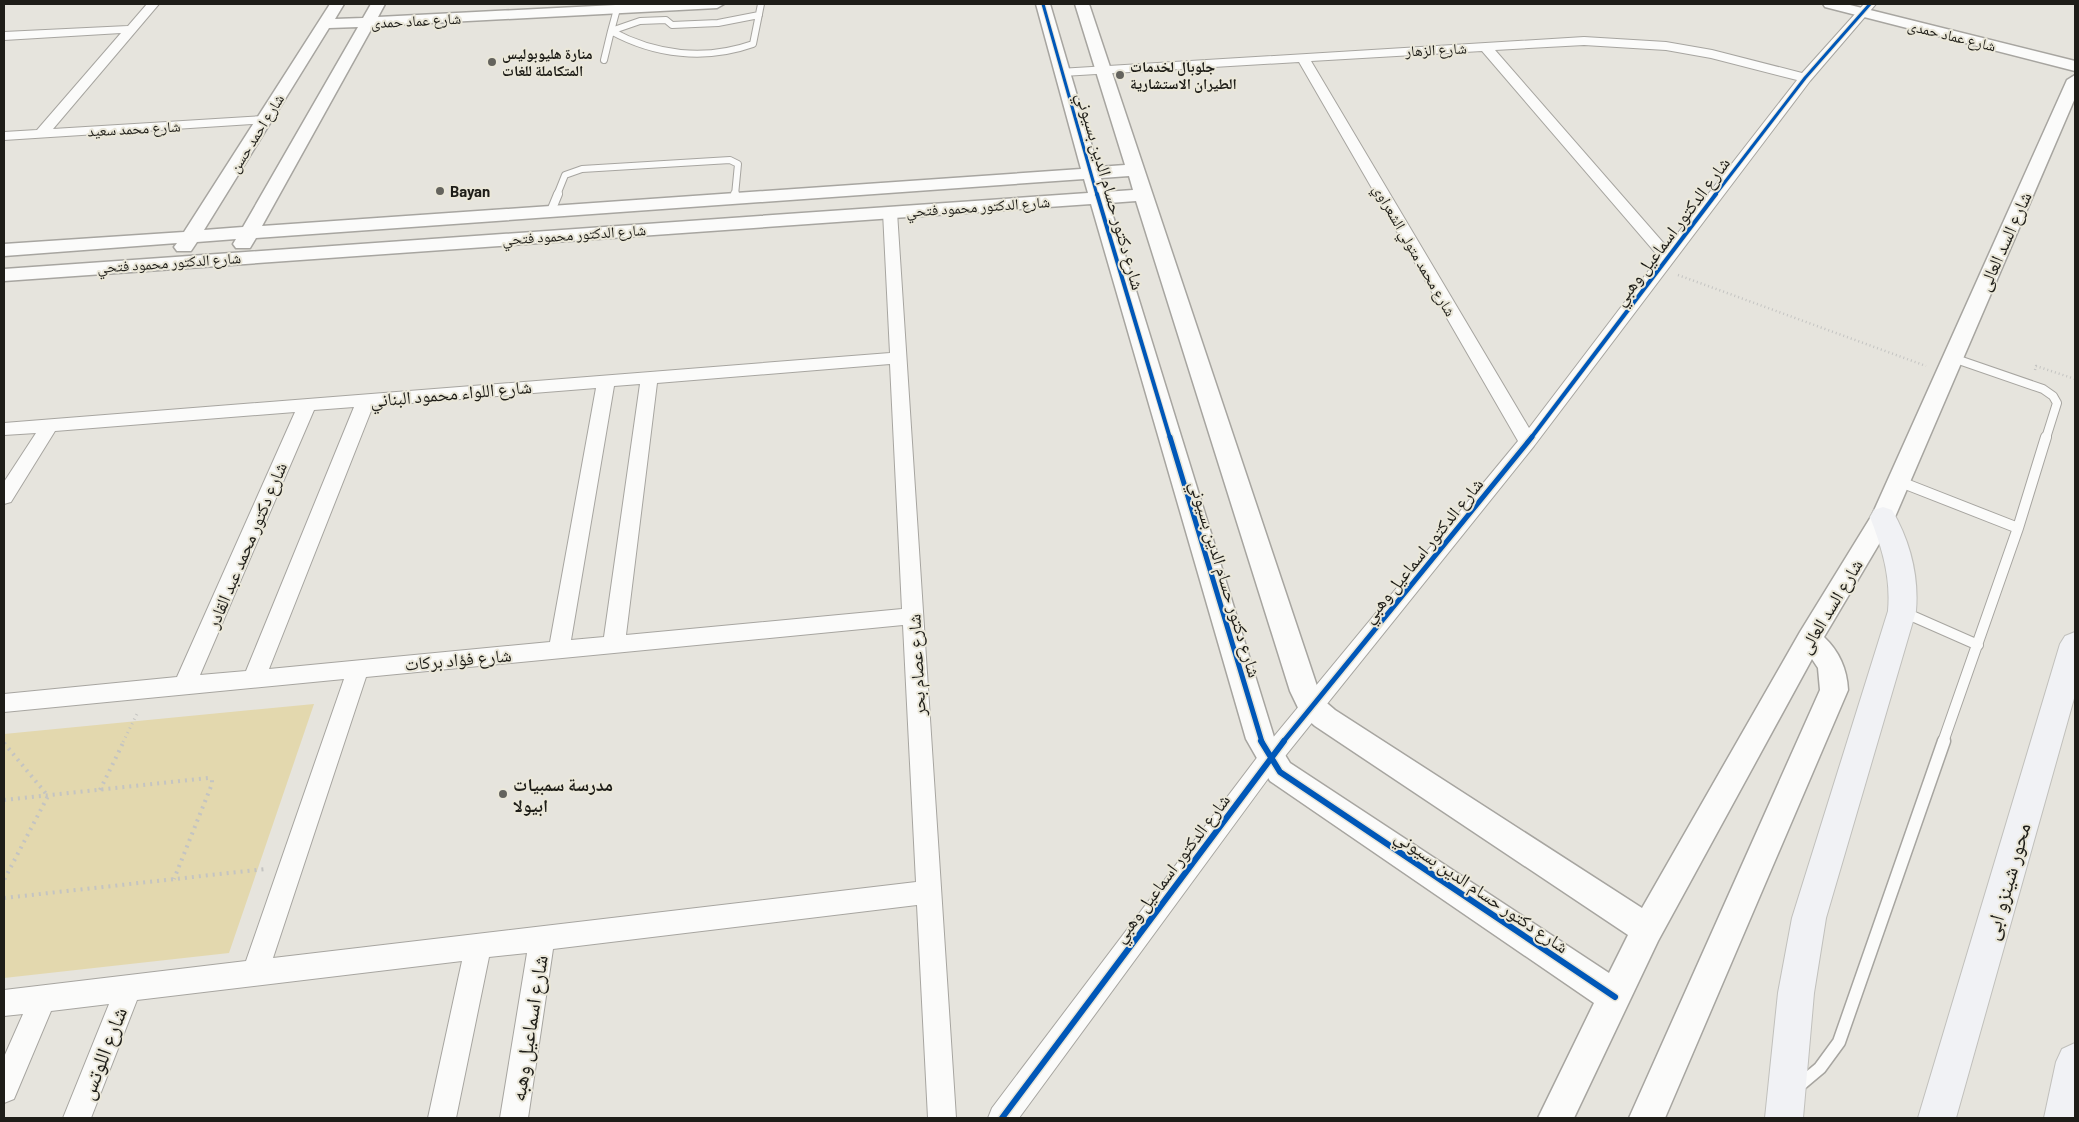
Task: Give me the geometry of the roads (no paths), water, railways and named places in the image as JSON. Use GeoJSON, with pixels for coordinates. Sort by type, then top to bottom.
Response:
{"type":"FeatureCollection","features":[{"type":"Feature","properties":{"kind":"main road"},"geometry":{"type":"LineString","coordinates":[[1785,1106],[1791,1012],[1798,967],[1809,918],[1902,612],[1904,596],[1902,574],[1891,535],[1883,517]]}},
{"type":"Feature","properties":{"kind":"main road","name":"محور شينزو ابى"},"geometry":{"type":"LineString","coordinates":[[1937,1118],[2075,644]]}},
{"type":"Feature","properties":{"kind":"main road"},"geometry":{"type":"LineString","coordinates":[[2063,1118],[2075,1062]]}},
{"type":"Feature","properties":{"kind":"street"},"geometry":{"type":"LineString","coordinates":[[41,134],[154,4]]}},
{"type":"Feature","properties":{"kind":"street","name":"شارع عماد حمدى"},"geometry":{"type":"LineString","coordinates":[[324,24],[717,4]]}},
{"type":"Feature","properties":{"kind":"street","name":"شارع دكتور حسام الدين بسيوني"},"geometry":{"type":"LineString","coordinates":[[1043,4],[1098,198],[1260,739],[1270,758],[1280,772],[1615,997]]}},
{"type":"Feature","properties":{"kind":"street","name":"شارع دكتور حسام الدين بسيوني"},"geometry":{"type":"LineString","coordinates":[[1082,4],[1304,691],[1311,706],[1325,718],[1647,930]]}},
{"type":"Feature","properties":{"kind":"street","name":"شارع عماد حمدى"},"geometry":{"type":"LineString","coordinates":[[1830,4],[1866,8],[2075,66]]}},
{"type":"Feature","properties":{"kind":"street","name":"شارع احمد حسن"},"geometry":{"type":"LineString","coordinates":[[175,261],[324,24],[362,5],[368,22],[236,257]]}},
{"type":"Feature","properties":{"kind":"street","name":"شارع الدكتور اسماعيل وهبي"},"geometry":{"type":"LineString","coordinates":[[1002,1118],[1270,758],[1528,442],[1663,262],[1805,78],[1866,8]]}},
{"type":"Feature","properties":{"kind":"street","name":"شارع عماد حمدى"},"geometry":{"type":"LineString","coordinates":[[1971,24],[2075,52]]}},
{"type":"Feature","properties":{"kind":"street"},"geometry":{"type":"LineString","coordinates":[[4,36],[131,30]]}},
{"type":"Feature","properties":{"kind":"street","name":"شارع الزهار"},"geometry":{"type":"LineString","coordinates":[[1063,72],[1584,41],[1666,46],[1712,54],[1805,78]]}},
{"type":"Feature","properties":{"kind":"street"},"geometry":{"type":"LineString","coordinates":[[4,48],[121,42]]}},
{"type":"Feature","properties":{"kind":"street"},"geometry":{"type":"LineString","coordinates":[[1485,46],[1663,262]]}},
{"type":"Feature","properties":{"kind":"street","name":"شارع محمد متولي الشعراوي"},"geometry":{"type":"LineString","coordinates":[[1302,57],[1528,442]]}},
{"type":"Feature","properties":{"kind":"street","name":"شارع السد العالى"},"geometry":{"type":"LineString","coordinates":[[1556,1118],[1647,930],[1809,640],[1883,517],[2075,80]]}},
{"type":"Feature","properties":{"kind":"street","name":"شارع محمد سعيد"},"geometry":{"type":"LineString","coordinates":[[4,136],[264,120]]}},
{"type":"Feature","properties":{"kind":"street","name":"شارع الدكتور محمود فتحي"},"geometry":{"type":"LineString","coordinates":[[4,250],[1135,170]]}},
{"type":"Feature","properties":{"kind":"street","name":"شارع الدكتور محمود فتحي"},"geometry":{"type":"LineString","coordinates":[[4,275],[175,261],[1143,195]]}},
{"type":"Feature","properties":{"kind":"street","name":"شارع عصام بحر"},"geometry":{"type":"LineString","coordinates":[[890,212],[942,1118]]}},
{"type":"Feature","properties":{"kind":"street","name":"شارع اللواء محمود البناني"},"geometry":{"type":"LineString","coordinates":[[5,431],[50,425],[898,358]]}},
{"type":"Feature","properties":{"kind":"street"},"geometry":{"type":"LineString","coordinates":[[614,644],[649,378]]}},
{"type":"Feature","properties":{"kind":"street"},"geometry":{"type":"LineString","coordinates":[[559,650],[606,381]]}},
{"type":"Feature","properties":{"kind":"street"},"geometry":{"type":"LineString","coordinates":[[254,679],[366,400]]}},
{"type":"Feature","properties":{"kind":"street","name":"شارع دكتور محمد عبد القادر"},"geometry":{"type":"LineString","coordinates":[[185,685],[307,405]]}},
{"type":"Feature","properties":{"kind":"street"},"geometry":{"type":"LineString","coordinates":[[4,497],[50,425]]}},
{"type":"Feature","properties":{"kind":"street","name":"شارع فؤاد بركات"},"geometry":{"type":"LineString","coordinates":[[4,703],[913,616]]}},
{"type":"Feature","properties":{"kind":"street"},"geometry":{"type":"LineString","coordinates":[[1647,1118],[1834,690],[1834,672],[1830,663],[1824,654],[1809,640]]}},
{"type":"Feature","properties":{"kind":"street"},"geometry":{"type":"LineString","coordinates":[[256,973],[358,669]]}},
{"type":"Feature","properties":{"kind":"street"},"geometry":{"type":"LineString","coordinates":[[4,1003],[929,892]]}},
{"type":"Feature","properties":{"kind":"street","name":"شارع اسماعيل وهبه"},"geometry":{"type":"LineString","coordinates":[[514,1118],[542,938]]}},
{"type":"Feature","properties":{"kind":"street"},"geometry":{"type":"LineString","coordinates":[[442,1118],[478,946]]}},
{"type":"Feature","properties":{"kind":"street","name":"شارع اللوتس"},"geometry":{"type":"LineString","coordinates":[[77,1118],[128,988]]}},
{"type":"Feature","properties":{"kind":"street"},"geometry":{"type":"LineString","coordinates":[[4,1089],[43,998]]}},
{"type":"Feature","properties":{"kind":"lane"},"geometry":{"type":"LineString","coordinates":[[611,31],[626,41],[647,48],[672,52],[719,52],[753,44],[762,4]]}},
{"type":"Feature","properties":{"kind":"lane"},"geometry":{"type":"LineString","coordinates":[[604,60],[617,9]]}},
{"type":"Feature","properties":{"kind":"lane"},"geometry":{"type":"LineString","coordinates":[[611,31],[640,21],[666,20],[672,25],[718,23],[759,15]]}},
{"type":"Feature","properties":{"kind":"lane"},"geometry":{"type":"LineString","coordinates":[[551,211],[562,179],[569,172],[582,169],[730,160],[738,164],[735,198]]}},
{"type":"Feature","properties":{"kind":"lane"},"geometry":{"type":"LineString","coordinates":[[1785,1106],[1827,1062],[1839,1042],[2018,528],[2056,400],[2043,389],[1949,366]]}},
{"type":"Feature","properties":{"kind":"lane"},"geometry":{"type":"LineString","coordinates":[[1898,481],[2018,528]]}},
{"type":"Feature","properties":{"kind":"lane"},"geometry":{"type":"LineString","coordinates":[[1902,612],[1978,645]]}},
{"type":"Feature","properties":{"kind":"place","name":"منارة هليوبوليس المتكاملة للغات"},"geometry":{"type":"Point","coordinates":[492,62]}},
{"type":"Feature","properties":{"kind":"place","name":"جلوبال لخدمات الطيران الاستشارية"},"geometry":{"type":"Point","coordinates":[1120,75]}},
{"type":"Feature","properties":{"kind":"place","name":"Bayan"},"geometry":{"type":"Point","coordinates":[440,191]}},
{"type":"Feature","properties":{"kind":"place","name":"مدرسة سمبيات ابيولا"},"geometry":{"type":"Point","coordinates":[503,794]}}]}
